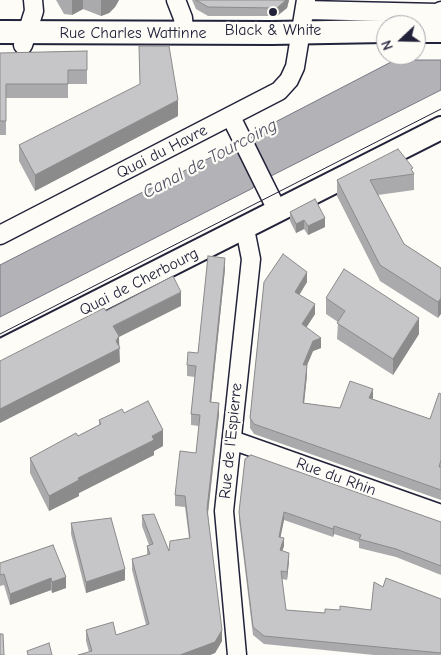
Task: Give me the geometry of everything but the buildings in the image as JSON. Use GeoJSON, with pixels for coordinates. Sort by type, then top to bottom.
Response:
{"type":"FeatureCollection","features":[{"type":"Feature","properties":{"kind":"main road","name":"Rue Charles Wattinne"},"geometry":{"type":"LineString","coordinates":[[0,32],[25,39],[300,40],[376,25]]}},
{"type":"Feature","properties":{"kind":"main road"},"geometry":{"type":"LineString","coordinates":[[426,31],[441,30]]}},
{"type":"Feature","properties":{"kind":"main road","name":"Rue Charles Wattinne"},"geometry":{"type":"LineString","coordinates":[[0,45],[25,39],[184,33],[376,44]]}},
{"type":"Feature","properties":{"kind":"main road"},"geometry":{"type":"LineString","coordinates":[[426,44],[441,44]]}},
{"type":"Feature","properties":{"kind":"main road","name":"Quai de Cherbourg"},"geometry":{"type":"LineString","coordinates":[[0,351],[441,128]]}},
{"type":"Feature","properties":{"kind":"street"},"geometry":{"type":"LineString","coordinates":[[25,39],[34,11],[33,0]]}},
{"type":"Feature","properties":{"kind":"street"},"geometry":{"type":"LineString","coordinates":[[176,0],[183,18],[184,33]]}},
{"type":"Feature","properties":{"kind":"street"},"geometry":{"type":"LineString","coordinates":[[377,0],[387,15]]}},
{"type":"Feature","properties":{"kind":"street"},"geometry":{"type":"LineString","coordinates":[[305,5],[376,19]]}},
{"type":"Feature","properties":{"kind":"street","name":"Quai du Havre"},"geometry":{"type":"LineString","coordinates":[[0,235],[231,117],[285,86],[295,67],[305,5]]}},
{"type":"Feature","properties":{"kind":"street"},"geometry":{"type":"LineString","coordinates":[[426,15],[441,11]]}},
{"type":"Feature","properties":{"kind":"street"},"geometry":{"type":"LineString","coordinates":[[231,117],[278,212]]}},
{"type":"Feature","properties":{"kind":"street","name":"Rue de l'Espierre"},"geometry":{"type":"LineString","coordinates":[[237,655],[224,520],[251,260],[245,228]]}},
{"type":"Feature","properties":{"kind":"street","name":"Rue du Rhin"},"geometry":{"type":"LineString","coordinates":[[232,440],[441,514]]}},
{"type":"Feature","properties":{"kind":"water"},"geometry":{"type":"Polygon","coordinates":[[[426,60],[441,60],[441,90],[269,177],[251,142],[258,131],[385,65],[426,65],[426,60]]]}},
{"type":"Feature","properties":{"kind":"water","name":"Canal de Tourcoing"},"geometry":{"type":"Polygon","coordinates":[[[235,147],[240,149],[255,181],[253,188],[0,317],[0,265],[229,148],[235,147]]]}},
{"type":"Feature","properties":{"kind":"tram line"},"geometry":{"type":"LineString","coordinates":[[0,334],[441,109]]}},
{"type":"Feature","properties":{"kind":"place","name":"Black & White"},"geometry":{"type":"Point","coordinates":[273,12]}}]}
